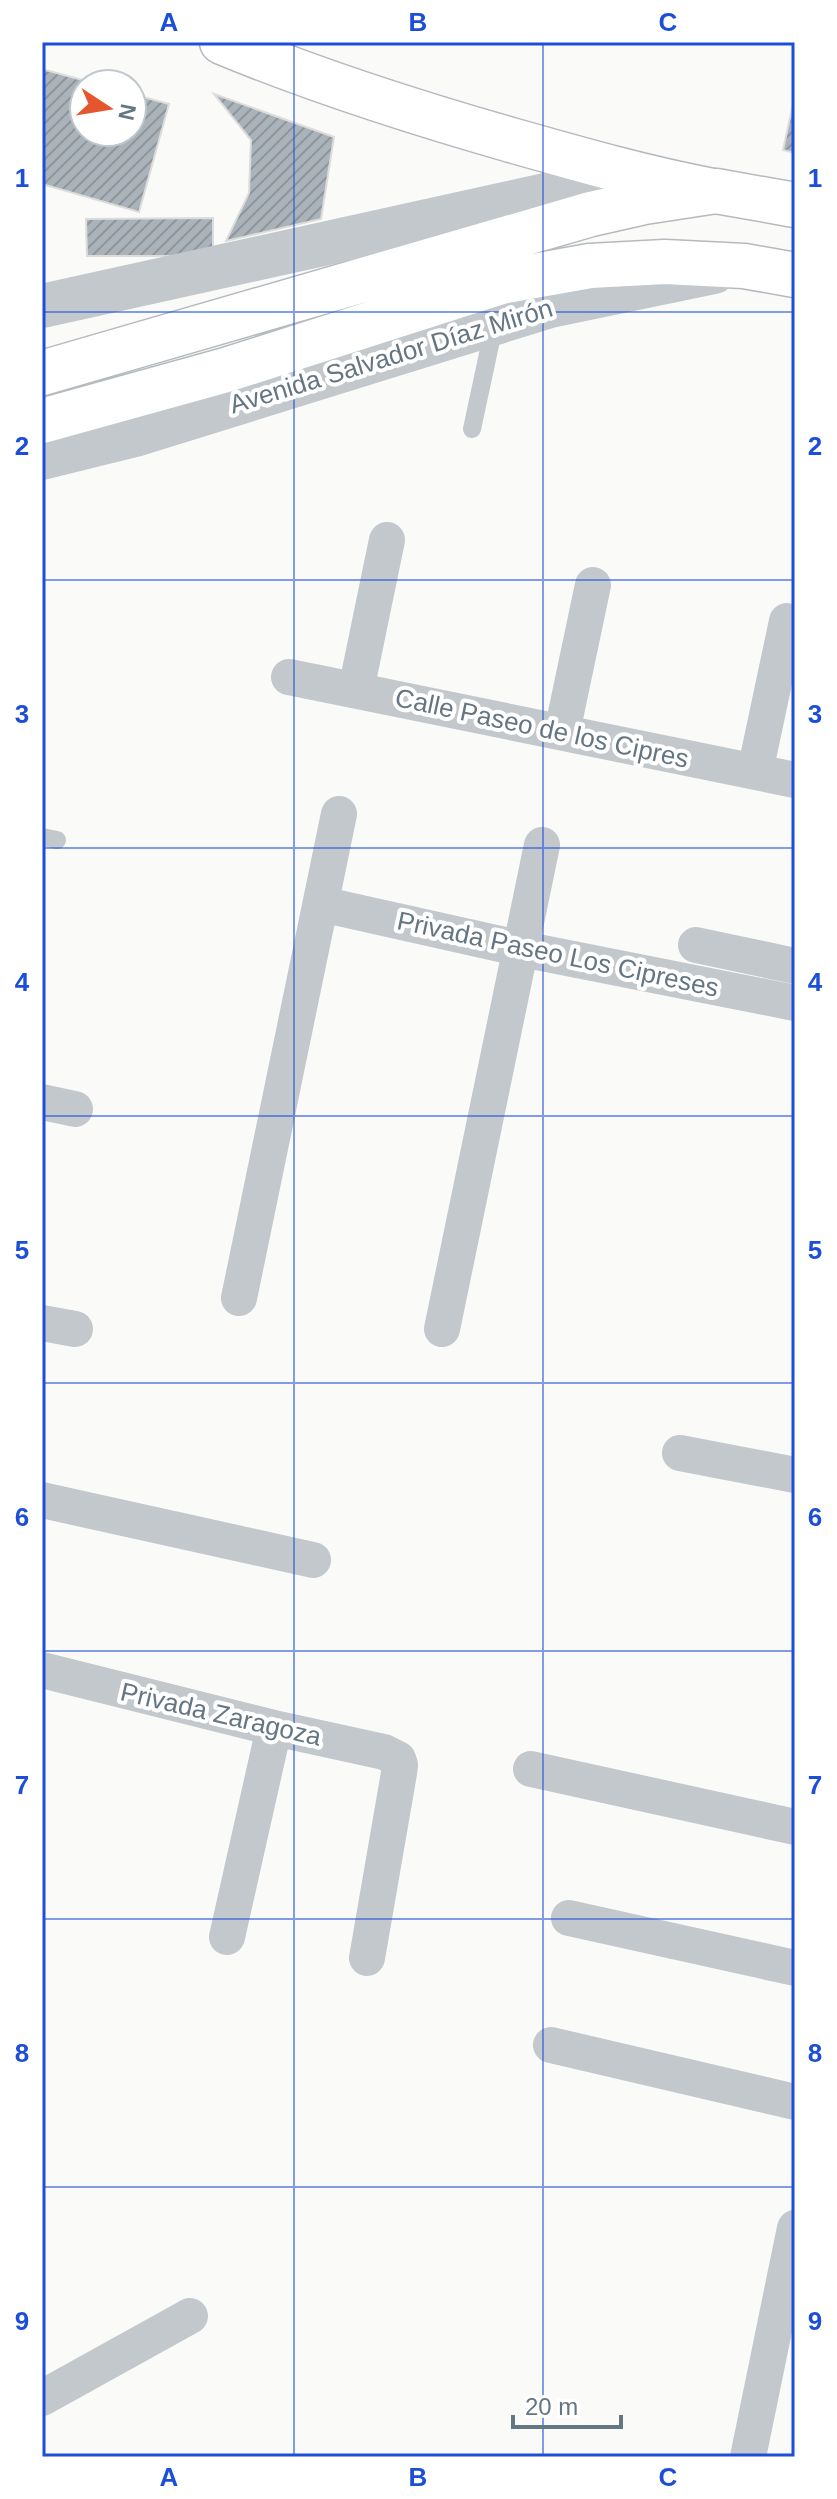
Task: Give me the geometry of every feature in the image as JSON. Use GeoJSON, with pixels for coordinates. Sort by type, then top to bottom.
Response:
{"type":"FeatureCollection","features":[{"type":"Feature","properties":{"kind":"main road"},"geometry":{"type":"LineString","coordinates":[[222,42],[279,66],[443,121],[636,175],[795,205]]}},
{"type":"Feature","properties":{"kind":"main road"},"geometry":{"type":"LineString","coordinates":[[42,373],[591,214],[675,196],[716,191]]}},
{"type":"Feature","properties":{"kind":"main road","name":"Avenida Salvador Díaz Mirón"},"geometry":{"type":"LineString","coordinates":[[42,421],[226,370],[501,282],[590,266],[665,262],[744,266],[795,275]]}},
{"type":"Feature","properties":{"kind":"street"},"geometry":{"type":"LineString","coordinates":[[42,306],[636,175]]}},
{"type":"Feature","properties":{"kind":"street","name":"Avenida Salvador Díaz Mirón"},"geometry":{"type":"LineString","coordinates":[[42,458],[135,435],[550,306],[744,266]]}},
{"type":"Feature","properties":{"kind":"street"},"geometry":{"type":"LineString","coordinates":[[356,690],[387,540]]}},
{"type":"Feature","properties":{"kind":"street"},"geometry":{"type":"LineString","coordinates":[[562,732],[593,585]]}},
{"type":"Feature","properties":{"kind":"street"},"geometry":{"type":"LineString","coordinates":[[755,772],[787,621]]}},
{"type":"Feature","properties":{"kind":"street","name":"Calle Paseo de los Cipres"},"geometry":{"type":"LineString","coordinates":[[289,677],[795,780]]}},
{"type":"Feature","properties":{"kind":"street"},"geometry":{"type":"LineString","coordinates":[[239,1298],[339,814]]}},
{"type":"Feature","properties":{"kind":"street"},"geometry":{"type":"LineString","coordinates":[[442,1329],[542,845]]}},
{"type":"Feature","properties":{"kind":"street","name":"Privada Paseo Los Cipreses"},"geometry":{"type":"LineString","coordinates":[[321,904],[522,949],[795,1003]]}},
{"type":"Feature","properties":{"kind":"street"},"geometry":{"type":"LineString","coordinates":[[696,945],[795,966]]}},
{"type":"Feature","properties":{"kind":"street"},"geometry":{"type":"LineString","coordinates":[[680,1453],[795,1475]]}},
{"type":"Feature","properties":{"kind":"street"},"geometry":{"type":"LineString","coordinates":[[42,1500],[313,1560]]}},
{"type":"Feature","properties":{"kind":"street","name":"Privada Zaragoza"},"geometry":{"type":"LineString","coordinates":[[42,1670],[384,1752],[398,1759],[399,1773],[367,1958]]}},
{"type":"Feature","properties":{"kind":"street"},"geometry":{"type":"LineString","coordinates":[[227,1937],[274,1728]]}},
{"type":"Feature","properties":{"kind":"street"},"geometry":{"type":"LineString","coordinates":[[531,1769],[795,1827]]}},
{"type":"Feature","properties":{"kind":"street"},"geometry":{"type":"LineString","coordinates":[[569,1918],[795,1968]]}},
{"type":"Feature","properties":{"kind":"street"},"geometry":{"type":"LineString","coordinates":[[551,2045],[795,2102]]}},
{"type":"Feature","properties":{"kind":"street"},"geometry":{"type":"LineString","coordinates":[[748,2457],[795,2228]]}},
{"type":"Feature","properties":{"kind":"street"},"geometry":{"type":"LineString","coordinates":[[42,2398],[190,2316]]}},
{"type":"Feature","properties":{"kind":"lane"},"geometry":{"type":"LineString","coordinates":[[472,429],[494,324]]}},
{"type":"Feature","properties":{"kind":"building"},"geometry":{"type":"Polygon","coordinates":[[[42,69],[68,76],[68,148],[148,148],[148,98],[169,104],[139,212],[42,184],[42,69]]]}},
{"type":"Feature","properties":{"kind":"building"},"geometry":{"type":"Polygon","coordinates":[[[214,94],[334,137],[321,219],[226,241],[249,193],[251,140],[214,94]]]}},
{"type":"Feature","properties":{"kind":"building"},"geometry":{"type":"Polygon","coordinates":[[[795,95],[795,153],[783,150],[795,95]]]}},
{"type":"Feature","properties":{"kind":"building"},"geometry":{"type":"Polygon","coordinates":[[[213,218],[213,256],[87,256],[86,219],[213,218]]]}}]}
